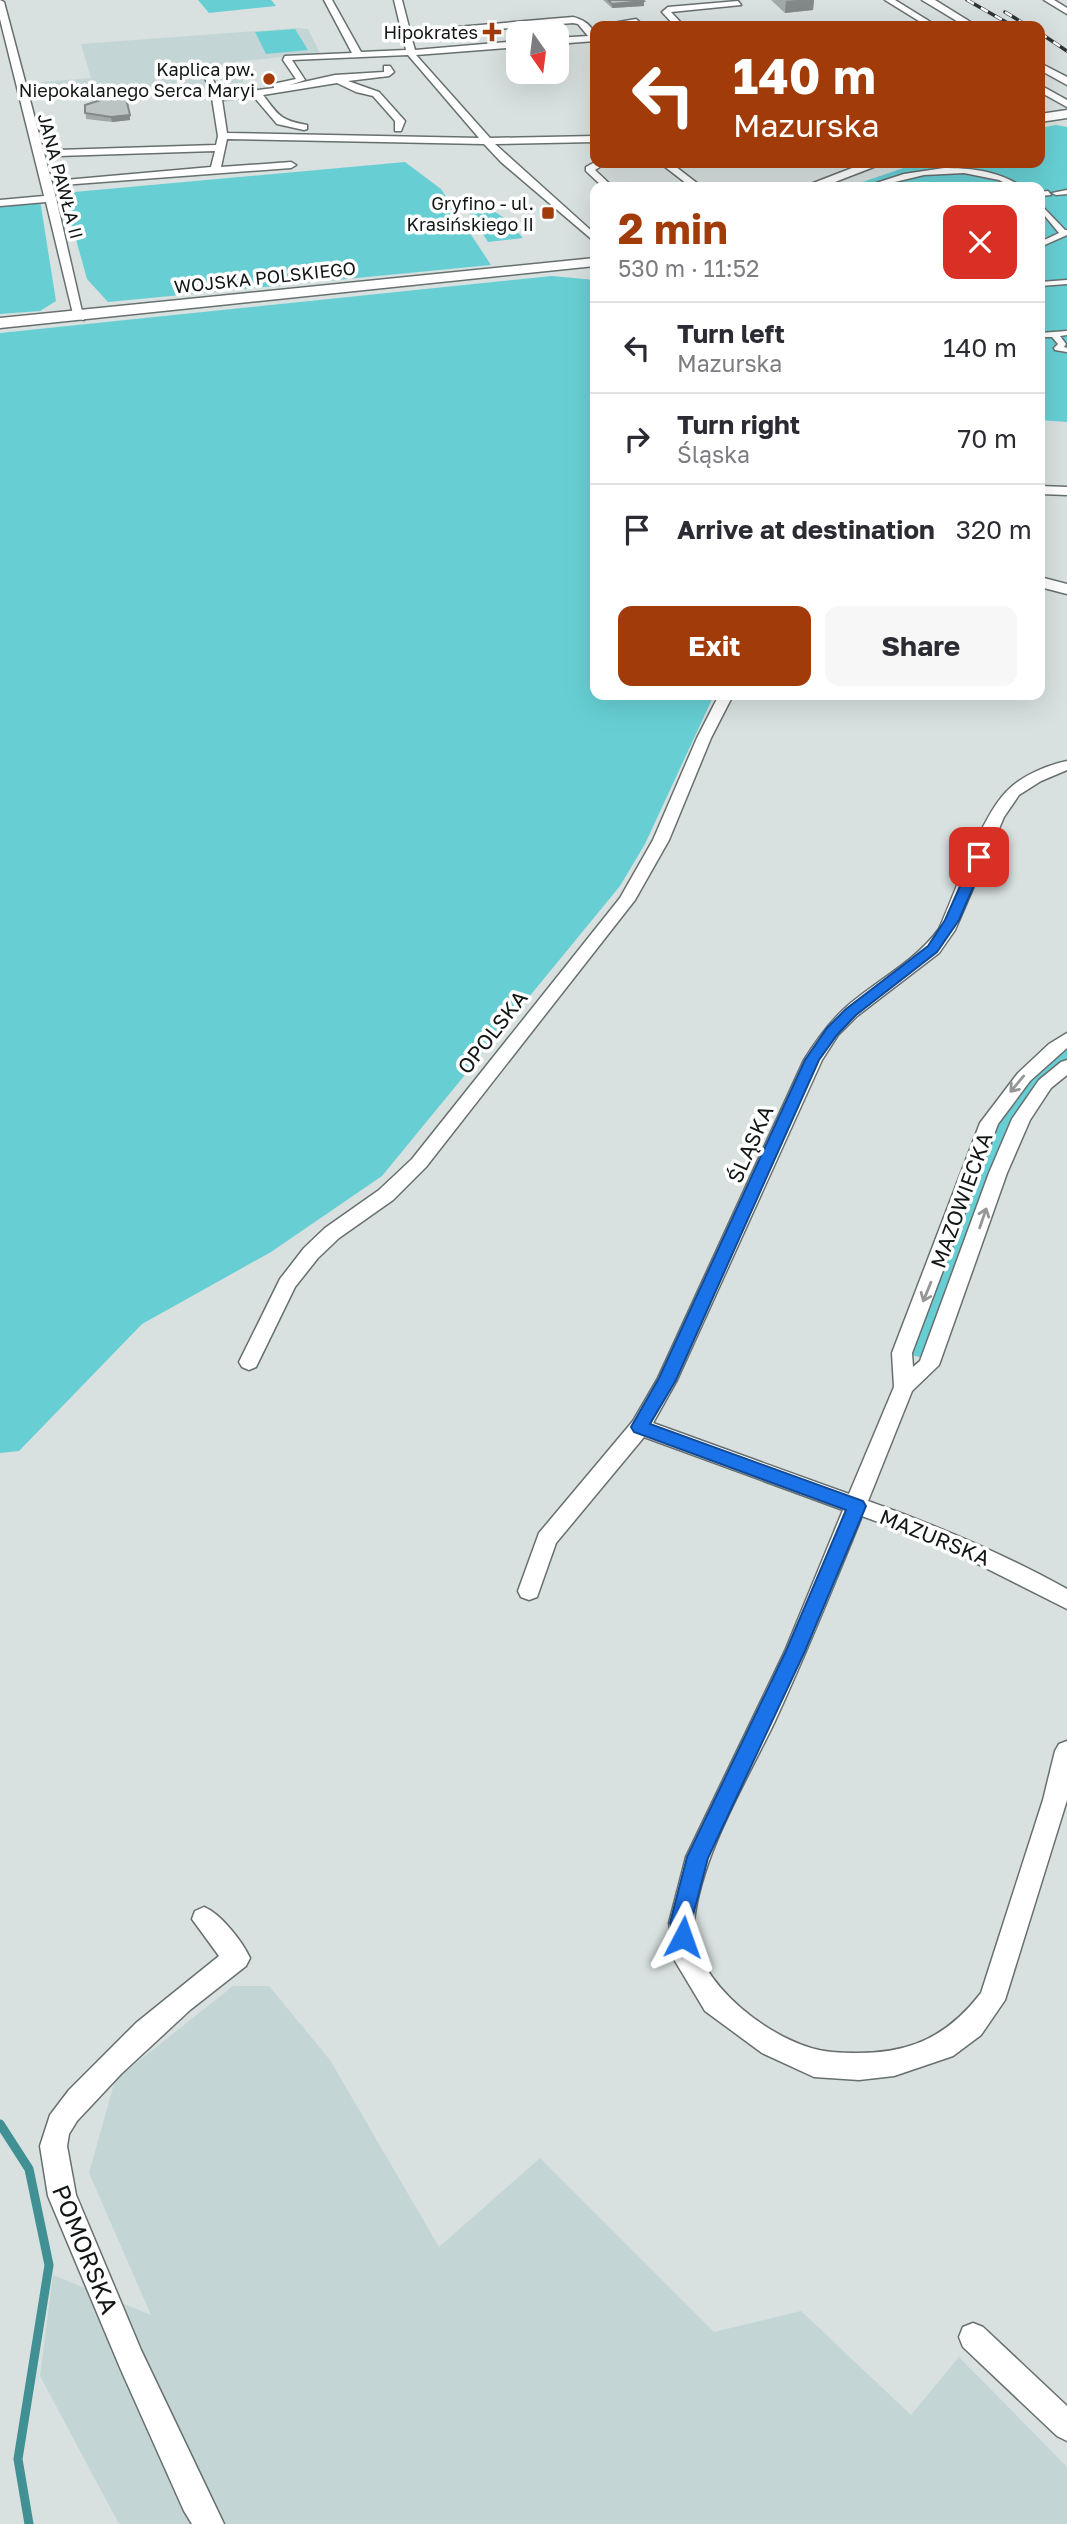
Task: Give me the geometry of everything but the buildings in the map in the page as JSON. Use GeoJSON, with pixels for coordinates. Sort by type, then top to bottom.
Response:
{"type":"FeatureCollection","features":[{"type":"Feature","properties":{"kind":"main road"},"geometry":{"type":"LineString","coordinates":[[1045,119],[1067,116]]}},
{"type":"Feature","properties":{"kind":"main road"},"geometry":{"type":"LineString","coordinates":[[824,182],[863,168]]}},
{"type":"Feature","properties":{"kind":"main road","name":"WOJSKA POLSKIEGO"},"geometry":{"type":"LineString","coordinates":[[0,324],[590,263]]}},
{"type":"Feature","properties":{"kind":"main road","name":"WOJSKA POLSKIEGO"},"geometry":{"type":"LineString","coordinates":[[549,268],[590,268]]}},
{"type":"Feature","properties":{"kind":"street"},"geometry":{"type":"LineString","coordinates":[[341,0],[329,2],[358,55]]}},
{"type":"Feature","properties":{"kind":"street"},"geometry":{"type":"LineString","coordinates":[[398,0],[411,53],[486,141],[518,173],[590,235]]}},
{"type":"Feature","properties":{"kind":"street"},"geometry":{"type":"LineString","coordinates":[[664,1],[679,0]]}},
{"type":"Feature","properties":{"kind":"street"},"geometry":{"type":"LineString","coordinates":[[889,0],[924,21]]}},
{"type":"Feature","properties":{"kind":"street"},"geometry":{"type":"LineString","coordinates":[[927,0],[963,21]]}},
{"type":"Feature","properties":{"kind":"street"},"geometry":{"type":"LineString","coordinates":[[1048,0],[1067,11]]}},
{"type":"Feature","properties":{"kind":"street","name":"JANA PAWŁA II"},"geometry":{"type":"LineString","coordinates":[[0,2],[80,316]]}},
{"type":"Feature","properties":{"kind":"street"},"geometry":{"type":"LineString","coordinates":[[675,21],[666,12],[668,10],[738,3]]}},
{"type":"Feature","properties":{"kind":"street"},"geometry":{"type":"LineString","coordinates":[[406,34],[573,20],[581,22],[590,32]]}},
{"type":"Feature","properties":{"kind":"street"},"geometry":{"type":"LineString","coordinates":[[569,40],[590,38]]}},
{"type":"Feature","properties":{"kind":"street"},"geometry":{"type":"LineString","coordinates":[[276,86],[302,80],[286,60],[288,58],[411,53],[506,45]]}},
{"type":"Feature","properties":{"kind":"street"},"geometry":{"type":"LineString","coordinates":[[0,51],[12,50]]}},
{"type":"Feature","properties":{"kind":"street"},"geometry":{"type":"LineString","coordinates":[[204,68],[217,98],[223,136],[215,170]]}},
{"type":"Feature","properties":{"kind":"street"},"geometry":{"type":"LineString","coordinates":[[217,98],[295,89],[335,78],[386,74],[390,72],[387,68]]}},
{"type":"Feature","properties":{"kind":"street"},"geometry":{"type":"LineString","coordinates":[[1045,69],[1067,82]]}},
{"type":"Feature","properties":{"kind":"street"},"geometry":{"type":"LineString","coordinates":[[335,78],[359,90],[376,94],[400,121],[395,140]]}},
{"type":"Feature","properties":{"kind":"street"},"geometry":{"type":"LineString","coordinates":[[1045,92],[1064,102]]}},
{"type":"Feature","properties":{"kind":"street"},"geometry":{"type":"LineString","coordinates":[[258,95],[276,123],[285,127],[398,129]]}},
{"type":"Feature","properties":{"kind":"street"},"geometry":{"type":"LineString","coordinates":[[223,136],[486,141],[590,139]]}},
{"type":"Feature","properties":{"kind":"street"},"geometry":{"type":"LineString","coordinates":[[58,153],[219,148]]}},
{"type":"Feature","properties":{"kind":"street"},"geometry":{"type":"LineString","coordinates":[[65,183],[291,165]]}},
{"type":"Feature","properties":{"kind":"street"},"geometry":{"type":"LineString","coordinates":[[591,168],[589,169],[603,182]]}},
{"type":"Feature","properties":{"kind":"street"},"geometry":{"type":"LineString","coordinates":[[672,168],[690,182]]}},
{"type":"Feature","properties":{"kind":"street"},"geometry":{"type":"LineString","coordinates":[[890,182],[958,170],[1009,182]]}},
{"type":"Feature","properties":{"kind":"street"},"geometry":{"type":"LineString","coordinates":[[1048,193],[1067,192]]}},
{"type":"Feature","properties":{"kind":"street"},"geometry":{"type":"LineString","coordinates":[[0,203],[51,198]]}},
{"type":"Feature","properties":{"kind":"street"},"geometry":{"type":"LineString","coordinates":[[1045,212],[1065,233],[1045,243]]}},
{"type":"Feature","properties":{"kind":"street"},"geometry":{"type":"LineString","coordinates":[[1045,220],[1050,219]]}},
{"type":"Feature","properties":{"kind":"street"},"geometry":{"type":"LineString","coordinates":[[1045,284],[1067,282]]}},
{"type":"Feature","properties":{"kind":"street"},"geometry":{"type":"LineString","coordinates":[[1045,335],[1067,333]]}},
{"type":"Feature","properties":{"kind":"street"},"geometry":{"type":"LineString","coordinates":[[1054,334],[1064,347]]}},
{"type":"Feature","properties":{"kind":"street"},"geometry":{"type":"LineString","coordinates":[[1045,349],[1064,347]]}},
{"type":"Feature","properties":{"kind":"street"},"geometry":{"type":"LineString","coordinates":[[1045,490],[1067,491]]}},
{"type":"Feature","properties":{"kind":"street"},"geometry":{"type":"LineString","coordinates":[[1045,583],[1067,589]]}},
{"type":"Feature","properties":{"kind":"street","name":"OPOLSKA"},"geometry":{"type":"LineString","coordinates":[[249,1362],[287,1284],[311,1254],[332,1233],[386,1195],[419,1163],[627,900],[661,840],[704,738],[723,700]]}},
{"type":"Feature","properties":{"kind":"street","name":"ŚLĄSKA"},"geometry":{"type":"LineString","coordinates":[[529,1591],[547,1539],[640,1427],[667,1380],[813,1060],[832,1031],[851,1012],[933,949],[942,937],[952,920],[996,817],[1014,792],[1036,778],[1067,765]]}},
{"type":"Feature","properties":{"kind":"street","name":"MAZOWIECKA"},"geometry":{"type":"LineString","coordinates":[[1061,1803],[992,2000],[972,2026],[944,2047],[894,2063],[859,2067],[814,2064],[771,2044],[714,2002],[688,1961],[681,1923],[698,1857],[796,1651],[857,1506],[904,1387],[902,1353],[989,1123],[1006,1097],[1031,1068],[1067,1039]]}},
{"type":"Feature","properties":{"kind":"street","name":"MAZOWIECKA"},"geometry":{"type":"LineString","coordinates":[[904,1387],[929,1365],[998,1173],[1021,1119],[1045,1084],[1067,1066]]}},
{"type":"Feature","properties":{"kind":"street","name":"MAZURSKA"},"geometry":{"type":"LineString","coordinates":[[640,1427],[948,1539],[1012,1569],[1067,1600]]}},
{"type":"Feature","properties":{"kind":"street"},"geometry":{"type":"LineString","coordinates":[[1061,1803],[1067,1751]]}},
{"type":"Feature","properties":{"kind":"street","name":"POMORSKA"},"geometry":{"type":"LineString","coordinates":[[204,1919],[237,1958],[176,2006],[118,2057],[66,2112],[54,2136],[57,2177],[62,2196],[131,2360],[195,2500],[209,2524]]}},
{"type":"Feature","properties":{"kind":"street"},"geometry":{"type":"LineString","coordinates":[[972,2336],[1067,2426]]}},
{"type":"Feature","properties":{"kind":"shaded area"},"geometry":{"type":"Polygon","coordinates":[[[198,0],[271,0],[276,6],[209,13],[198,0]]]}},
{"type":"Feature","properties":{"kind":"shaded area"},"geometry":{"type":"Polygon","coordinates":[[[295,29],[308,50],[266,54],[255,32],[295,29]]]}},
{"type":"Feature","properties":{"kind":"shaded area"},"geometry":{"type":"Polygon","coordinates":[[[308,29],[320,53],[235,62],[248,93],[200,96],[197,88],[45,100],[41,82],[91,78],[81,44],[308,29]]]}},
{"type":"Feature","properties":{"kind":"shaded area"},"geometry":{"type":"Polygon","coordinates":[[[1045,127],[1067,127],[1067,422],[1045,420],[1045,182],[863,182],[903,168],[1045,168],[1045,127]]]}},
{"type":"Feature","properties":{"kind":"shaded area"},"geometry":{"type":"Polygon","coordinates":[[[405,162],[441,189],[491,265],[108,302],[87,279],[63,193],[405,162]]]}},
{"type":"Feature","properties":{"kind":"shaded area"},"geometry":{"type":"Polygon","coordinates":[[[40,200],[56,301],[40,311],[0,314],[0,204],[40,200]]]}},
{"type":"Feature","properties":{"kind":"shaded area"},"geometry":{"type":"Polygon","coordinates":[[[478,201],[506,219],[523,238],[488,242],[463,203],[478,201]]]}},
{"type":"Feature","properties":{"kind":"shaded area"},"geometry":{"type":"Polygon","coordinates":[[[552,276],[590,280],[590,700],[712,700],[645,844],[620,886],[382,1176],[271,1252],[142,1324],[19,1451],[0,1453],[0,333],[552,276]]]}},
{"type":"Feature","properties":{"kind":"shaded area"},"geometry":{"type":"Polygon","coordinates":[[[1067,1045],[1067,1061],[1044,1079],[922,1358],[912,1355],[911,1350],[997,1126],[1020,1092],[1067,1045]]]}},
{"type":"Feature","properties":{"kind":"shaded area"},"geometry":{"type":"Polygon","coordinates":[[[233,1986],[269,1986],[330,2060],[439,2247],[540,2158],[714,2332],[801,2311],[911,2415],[959,2357],[1067,2467],[1067,2524],[119,2524],[40,2376],[53,2275],[151,2315],[89,2173],[115,2080],[233,1986]]]}},
{"type":"Feature","properties":{"kind":"waterway"},"geometry":{"type":"LineString","coordinates":[[0,2124],[29,2169],[49,2265],[18,2459],[29,2524]]}},
{"type":"Feature","properties":{"kind":"railway"},"geometry":{"type":"LineString","coordinates":[[967,0],[1004,21]]}},
{"type":"Feature","properties":{"kind":"railway"},"geometry":{"type":"LineString","coordinates":[[1005,12],[1020,21]]}},
{"type":"Feature","properties":{"kind":"railway"},"geometry":{"type":"LineString","coordinates":[[1045,36],[1067,51]]}},
{"type":"Feature","properties":{"kind":"place","name":"Hipokrates"},"geometry":{"type":"Point","coordinates":[492,32]}},
{"type":"Feature","properties":{"kind":"place","name":"Kaplica pw. Niepokalanego Serca Maryi"},"geometry":{"type":"Point","coordinates":[269,79]}},
{"type":"Feature","properties":{"kind":"place","name":"Gryfino - ul. Krasińskiego II"},"geometry":{"type":"Point","coordinates":[548,213]}},
{"type":"Feature","properties":{"kind":"route"},"geometry":{"type":"LineString","coordinates":[[683,1937],[681,1923],[698,1857],[796,1651],[857,1506],[640,1427],[667,1380],[813,1060],[832,1031],[851,1012],[933,949],[947,930],[979,857]]}}]}
